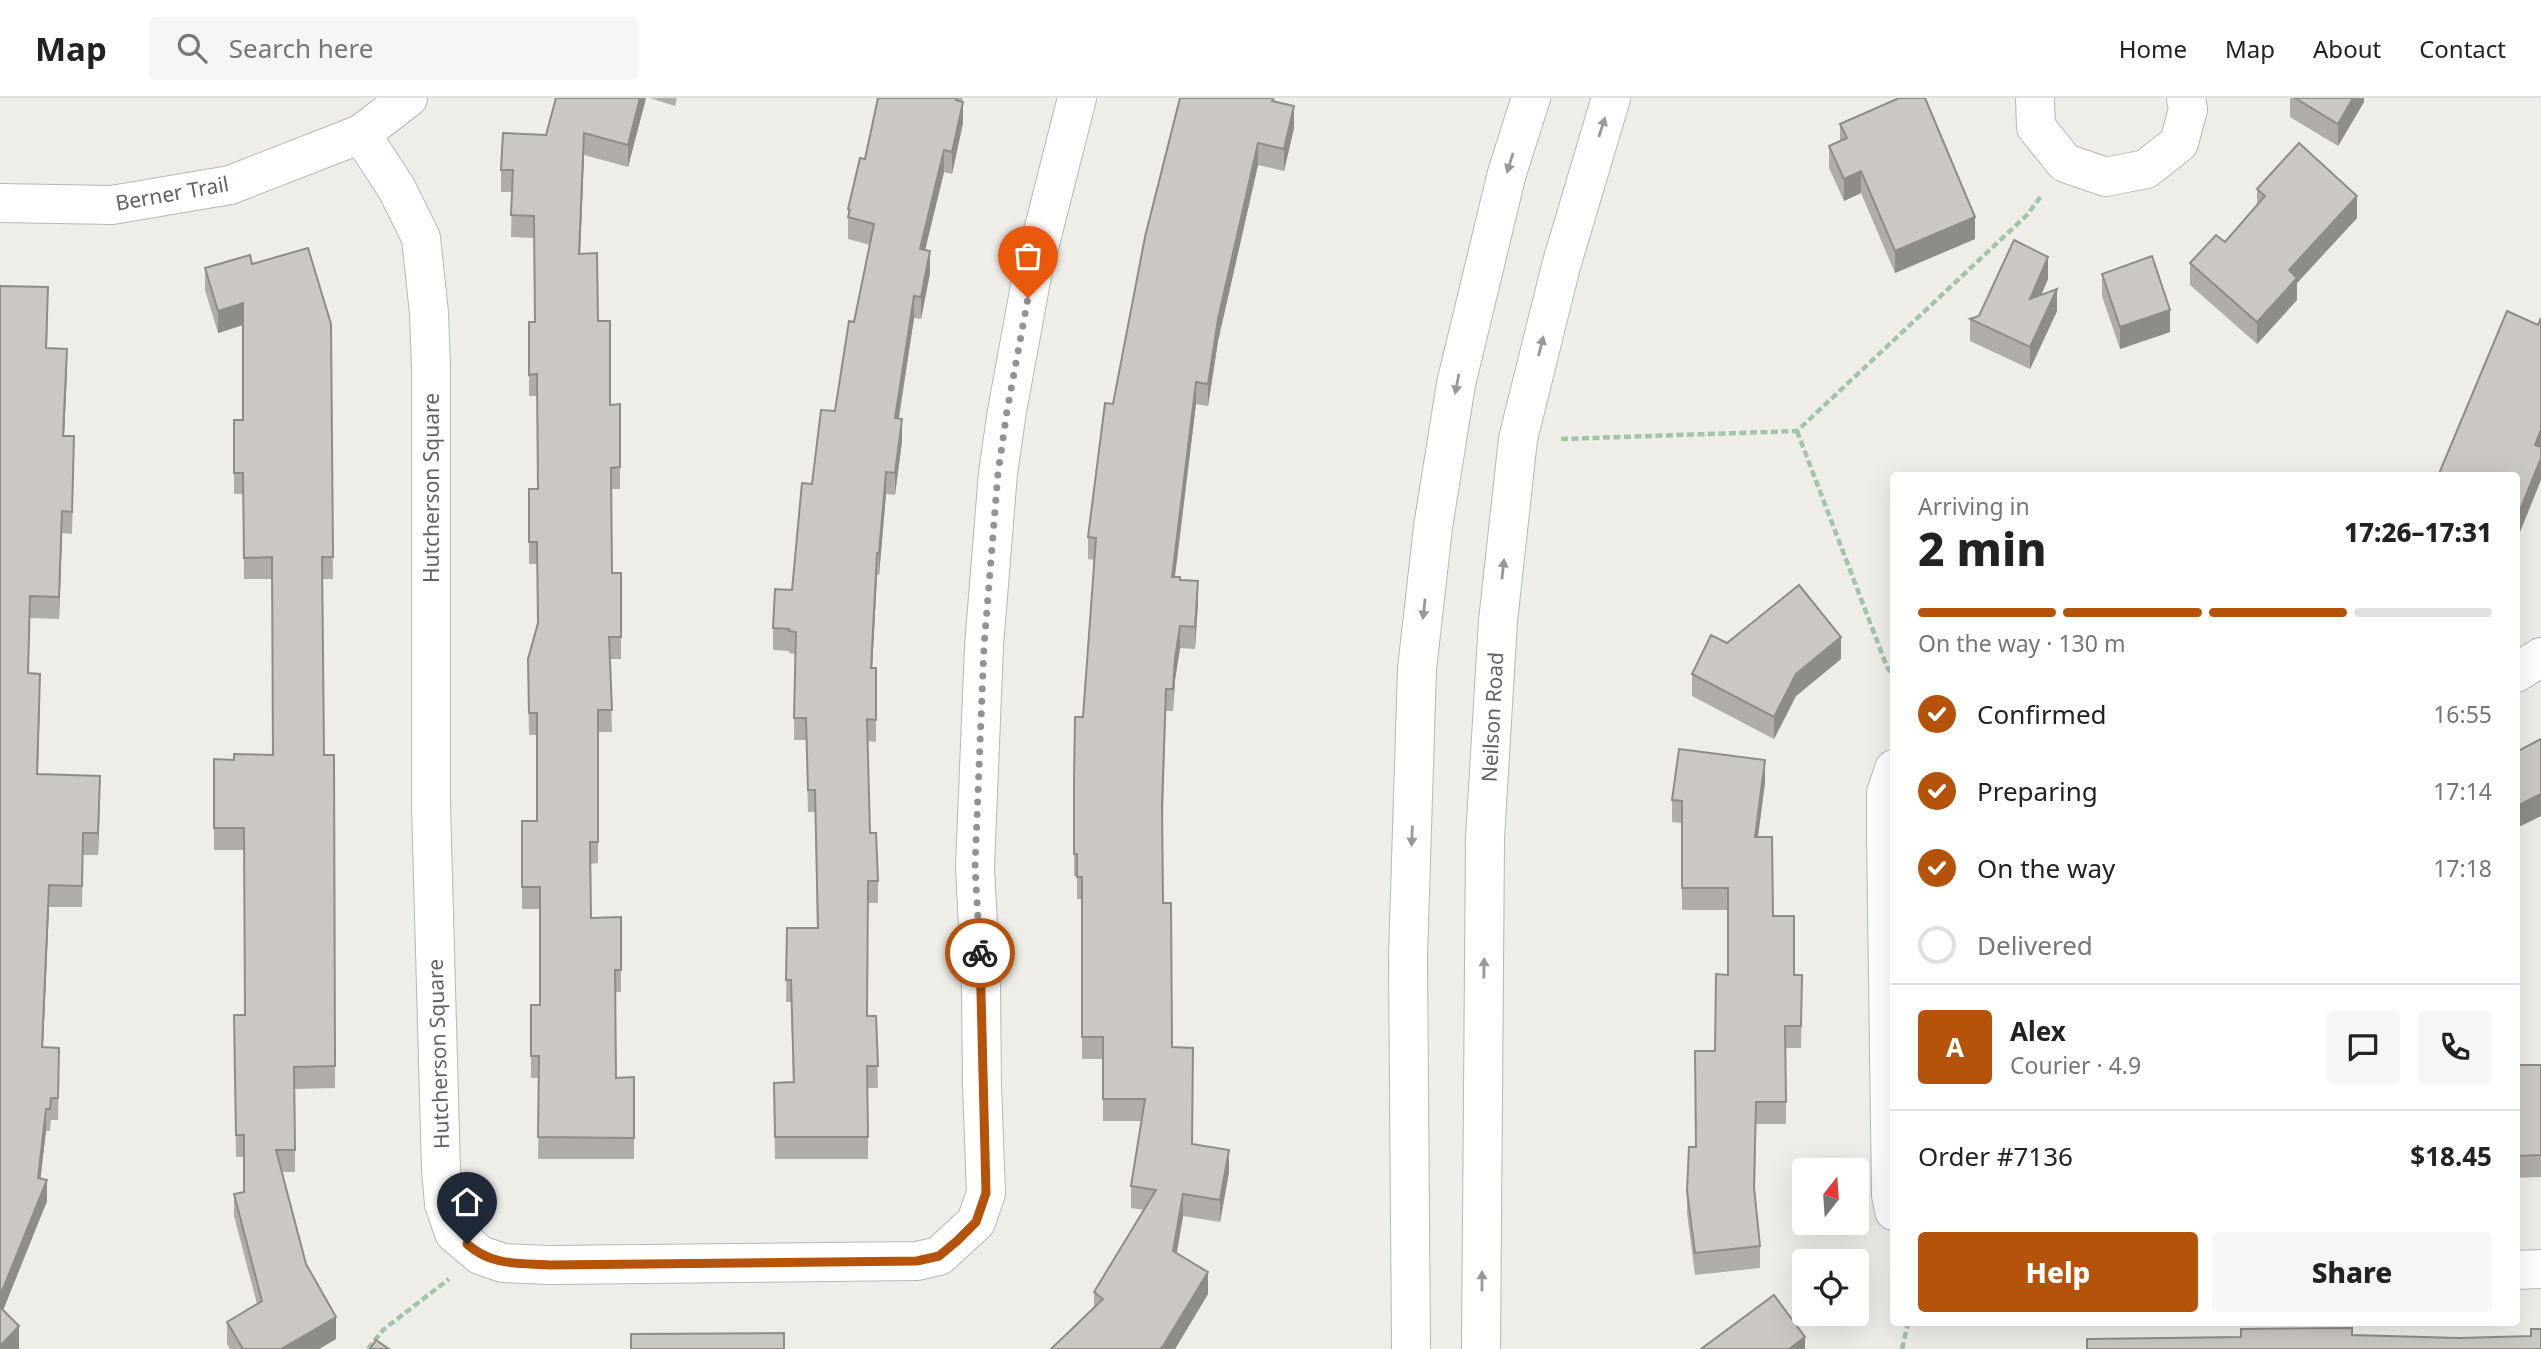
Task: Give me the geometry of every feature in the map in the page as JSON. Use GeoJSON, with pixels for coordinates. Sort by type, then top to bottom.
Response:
{"type":"FeatureCollection","features":[{"type":"Feature","properties":{"kind":"street","name":"Berner Trail"},"geometry":{"type":"LineString","coordinates":[[0,203],[112,205],[230,185],[360,134],[408,98]]}},
{"type":"Feature","properties":{"kind":"street","name":"Hutcherson Square"},"geometry":{"type":"LineString","coordinates":[[360,134],[397,189],[421,238],[425,265],[431,366],[431,806],[442,1170],[444,1204],[454,1233],[480,1255],[503,1263],[549,1265],[917,1261],[939,1256],[976,1222],[986,1193],[975,867],[984,646],[998,473],[1032,275],[1077,98]]}},
{"type":"Feature","properties":{"kind":"street"},"geometry":{"type":"LineString","coordinates":[[1411,1349],[1408,957],[1417,669],[1433,527],[1456,384],[1507,173],[1531,98]]}},
{"type":"Feature","properties":{"kind":"street","name":"Neilson Road"},"geometry":{"type":"LineString","coordinates":[[1482,1349],[1485,838],[1498,621],[1518,439],[1561,266],[1611,98]]}},
{"type":"Feature","properties":{"kind":"street"},"geometry":{"type":"LineString","coordinates":[[2035,98],[2036,127],[2065,163],[2106,177],[2146,169],[2179,142],[2188,109],[2186,98]]}},
{"type":"Feature","properties":{"kind":"street"},"geometry":{"type":"LineString","coordinates":[[2520,670],[2541,657]]}},
{"type":"Feature","properties":{"kind":"street"},"geometry":{"type":"LineString","coordinates":[[1890,781],[1886,793],[1886,832],[1890,1122]]}},
{"type":"Feature","properties":{"kind":"street"},"geometry":{"type":"LineString","coordinates":[[2520,1270],[2541,1269]]}},
{"type":"Feature","properties":{"kind":"path"},"geometry":{"type":"LineString","coordinates":[[1518,439],[1573,440],[1797,431],[2028,214],[2065,163]]}},
{"type":"Feature","properties":{"kind":"path"},"geometry":{"type":"LineString","coordinates":[[1797,431],[1890,671]]}},
{"type":"Feature","properties":{"kind":"path"},"geometry":{"type":"LineString","coordinates":[[368,1349],[383,1330],[480,1255]]}},
{"type":"Feature","properties":{"kind":"path"},"geometry":{"type":"LineString","coordinates":[[1902,1349],[1907,1326]]}},
{"type":"Feature","properties":{"kind":"building"},"geometry":{"type":"Polygon","coordinates":[[[556,98],[640,98],[628,145],[584,133],[579,254],[597,253],[598,321],[610,321],[610,405],[620,404],[620,467],[611,468],[612,573],[621,573],[621,637],[609,637],[612,710],[598,710],[598,842],[590,842],[591,918],[621,917],[621,970],[615,970],[616,1078],[634,1077],[634,1138],[538,1137],[539,1056],[531,1056],[531,1005],[540,1005],[540,887],[522,887],[522,821],[537,821],[537,713],[529,713],[528,659],[538,623],[537,542],[529,542],[529,489],[538,489],[537,374],[529,375],[529,322],[535,322],[534,216],[511,215],[513,170],[501,170],[503,133],[546,135],[556,98]]]}},
{"type":"Feature","properties":{"kind":"building"},"geometry":{"type":"Polygon","coordinates":[[[878,98],[956,98],[963,102],[952,152],[944,150],[920,249],[930,251],[921,297],[914,296],[895,418],[902,419],[895,473],[886,472],[877,553],[871,668],[876,668],[876,720],[867,719],[870,833],[876,833],[878,881],[868,881],[867,1016],[876,1016],[878,1066],[867,1066],[868,1137],[775,1137],[774,1083],[794,1082],[791,980],[786,980],[787,928],[818,928],[815,790],[808,790],[806,718],[794,718],[796,632],[773,628],[775,589],[792,590],[802,483],[812,484],[821,410],[835,411],[849,321],[854,322],[874,224],[848,217],[848,209],[860,158],[865,159],[878,98]]]}},
{"type":"Feature","properties":{"kind":"building"},"geometry":{"type":"Polygon","coordinates":[[[1180,98],[1273,98],[1272,101],[1294,106],[1284,149],[1258,143],[1218,319],[1208,384],[1196,382],[1172,577],[1198,581],[1195,627],[1180,626],[1173,689],[1166,689],[1162,803],[1163,903],[1171,903],[1172,1047],[1193,1048],[1192,1144],[1229,1150],[1220,1200],[1183,1194],[1173,1251],[1208,1272],[1163,1346],[1160,1349],[1051,1349],[1103,1299],[1094,1292],[1156,1190],[1131,1186],[1145,1099],[1103,1099],[1103,1037],[1082,1037],[1082,877],[1077,877],[1077,854],[1074,854],[1075,717],[1083,717],[1096,538],[1088,537],[1105,403],[1113,404],[1145,237],[1180,98]]]}},
{"type":"Feature","properties":{"kind":"building"},"geometry":{"type":"Polygon","coordinates":[[[1899,98],[1925,98],[1975,217],[1895,251],[1861,171],[1844,179],[1829,146],[1847,138],[1840,124],[1899,98]]]}},
{"type":"Feature","properties":{"kind":"building"},"geometry":{"type":"Polygon","coordinates":[[[2295,98],[2353,98],[2338,124],[2295,98]]]}},
{"type":"Feature","properties":{"kind":"building"},"geometry":{"type":"Polygon","coordinates":[[[2299,143],[2357,196],[2289,270],[2297,278],[2257,322],[2190,263],[2216,235],[2225,242],[2265,196],[2257,189],[2299,143]]]}},
{"type":"Feature","properties":{"kind":"building"},"geometry":{"type":"Polygon","coordinates":[[[2014,240],[2048,257],[2030,299],[2057,289],[2030,347],[1970,319],[1979,316],[2014,240]]]}},
{"type":"Feature","properties":{"kind":"building"},"geometry":{"type":"Polygon","coordinates":[[[308,248],[331,324],[333,557],[322,557],[324,755],[334,755],[335,1066],[294,1067],[295,1150],[276,1150],[306,1264],[336,1317],[281,1349],[243,1349],[227,1322],[262,1301],[234,1194],[244,1192],[244,1135],[236,1135],[234,1015],[245,1015],[244,828],[214,828],[214,759],[234,760],[234,754],[273,755],[272,557],[244,558],[243,473],[234,473],[234,420],[243,420],[243,303],[218,311],[205,268],[250,255],[252,264],[308,248]]]}},
{"type":"Feature","properties":{"kind":"building"},"geometry":{"type":"Polygon","coordinates":[[[2152,256],[2170,310],[2120,327],[2102,274],[2152,256]]]}},
{"type":"Feature","properties":{"kind":"building"},"geometry":{"type":"Polygon","coordinates":[[[0,286],[48,287],[46,348],[67,349],[63,436],[74,436],[72,512],[62,511],[59,597],[30,596],[28,673],[40,674],[37,774],[100,776],[98,833],[83,833],[82,886],[49,885],[42,1047],[59,1048],[58,1098],[51,1098],[50,1109],[46,1109],[38,1178],[47,1180],[0,1296],[0,286]]]}},
{"type":"Feature","properties":{"kind":"building"},"geometry":{"type":"Polygon","coordinates":[[[2507,311],[2538,325],[2541,318],[2541,430],[2535,445],[2541,447],[2541,458],[2520,510],[2520,472],[2440,472],[2507,311]]]}},
{"type":"Feature","properties":{"kind":"building"},"geometry":{"type":"Polygon","coordinates":[[[1799,585],[1841,637],[1796,674],[1774,717],[1692,674],[1711,635],[1727,643],[1799,585]]]}},
{"type":"Feature","properties":{"kind":"building"},"geometry":{"type":"Polygon","coordinates":[[[2541,739],[2541,794],[2520,804],[2520,750],[2541,739]]]}},
{"type":"Feature","properties":{"kind":"building"},"geometry":{"type":"Polygon","coordinates":[[[1679,749],[1765,760],[1755,837],[1772,837],[1773,916],[1794,916],[1794,975],[1802,975],[1801,1026],[1785,1026],[1786,1102],[1756,1102],[1754,1187],[1760,1246],[1695,1253],[1687,1191],[1689,1147],[1696,1147],[1695,1051],[1715,1051],[1716,974],[1728,975],[1728,888],[1682,888],[1682,801],[1672,800],[1679,749]]]}},
{"type":"Feature","properties":{"kind":"building"},"geometry":{"type":"Polygon","coordinates":[[[2520,1065],[2541,1065],[2541,1155],[2520,1156],[2520,1065]]]}},
{"type":"Feature","properties":{"kind":"building"},"geometry":{"type":"Polygon","coordinates":[[[1774,1295],[1792,1319],[1792,1326],[1797,1326],[1805,1337],[1789,1349],[1701,1349],[1774,1295]]]}},
{"type":"Feature","properties":{"kind":"building"},"geometry":{"type":"Polygon","coordinates":[[[0,1307],[19,1326],[0,1346],[0,1307]]]}},
{"type":"Feature","properties":{"kind":"building"},"geometry":{"type":"Polygon","coordinates":[[[2352,1328],[2352,1335],[2459,1338],[2531,1336],[2531,1329],[2541,1329],[2541,1349],[2087,1349],[2087,1339],[2241,1337],[2241,1329],[2352,1328]]]}},
{"type":"Feature","properties":{"kind":"building"},"geometry":{"type":"Polygon","coordinates":[[[784,1333],[784,1349],[631,1349],[631,1334],[784,1333]]]}},
{"type":"Feature","properties":{"kind":"building"},"geometry":{"type":"Polygon","coordinates":[[[376,1340],[389,1349],[370,1349],[376,1340]]]}},
{"type":"Feature","properties":{"kind":"way so far"},"geometry":{"type":"LineString","coordinates":[[980,953],[975,867],[984,646],[998,473],[1028,298]]}},
{"type":"Feature","properties":{"kind":"route"},"geometry":{"type":"LineString","coordinates":[[467,1244],[480,1255],[503,1263],[549,1265],[917,1261],[939,1256],[976,1222],[986,1193],[980,953]]}}]}
